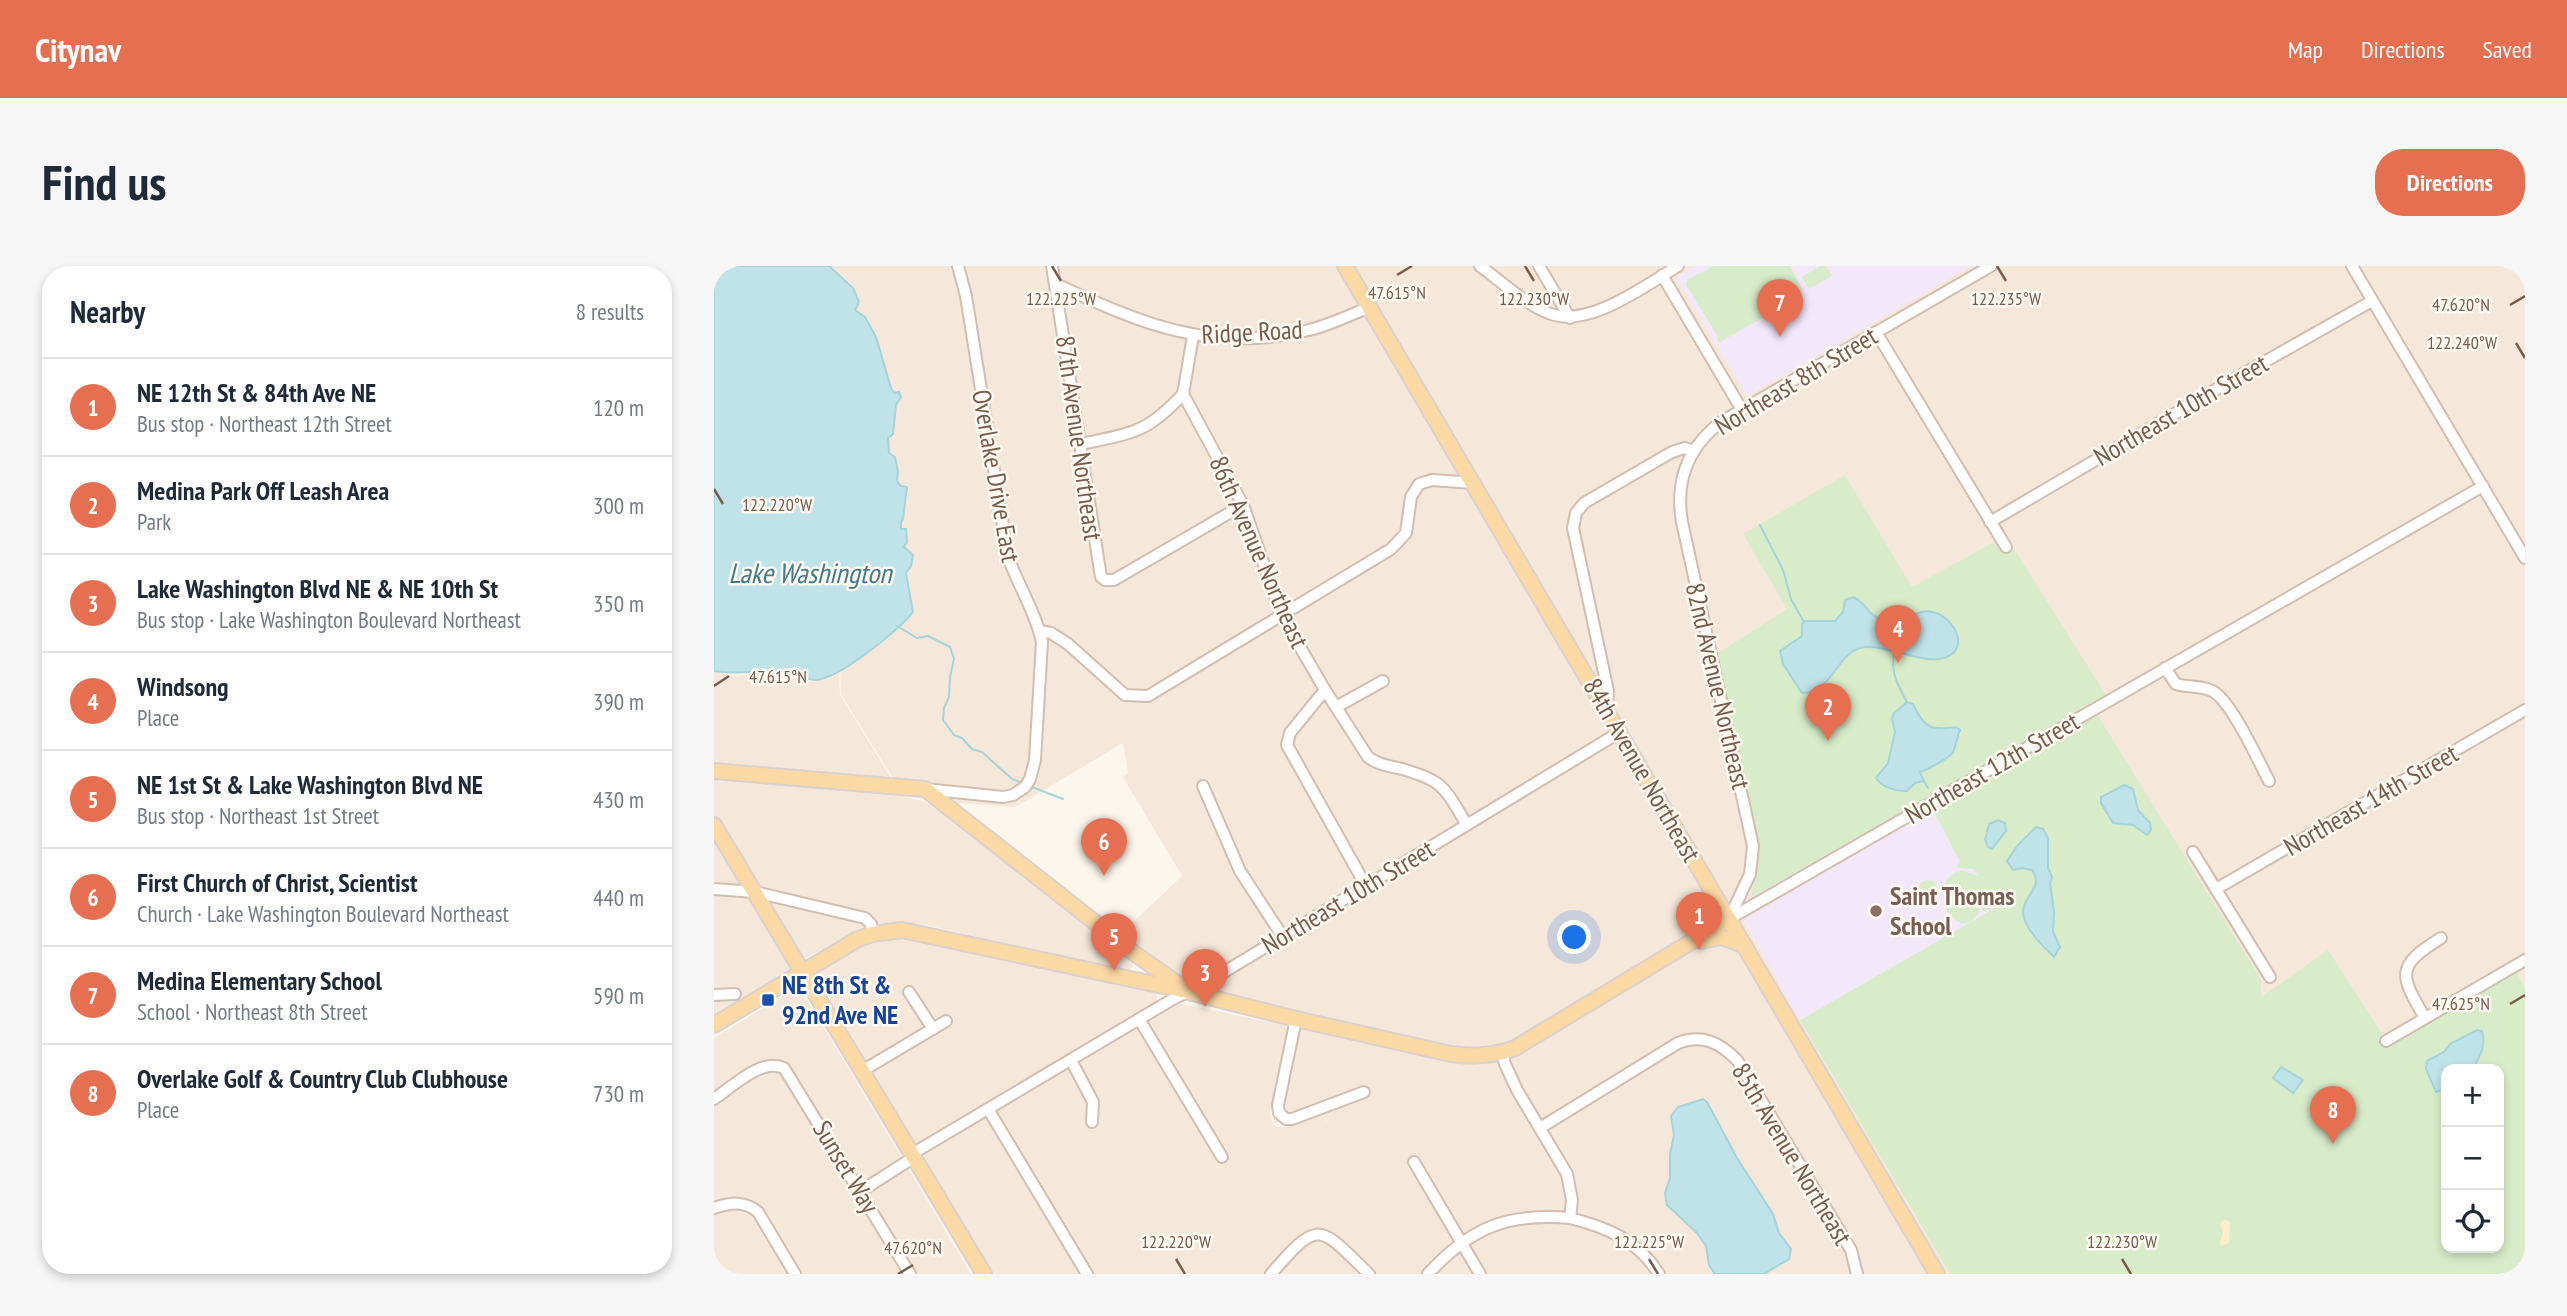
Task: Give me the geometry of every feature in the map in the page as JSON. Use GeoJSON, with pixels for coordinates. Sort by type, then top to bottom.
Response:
{"type":"FeatureCollection","features":[{"type":"Feature","properties":{"kind":"main road","name":"84th Avenue Northeast"},"geometry":{"type":"LineString","coordinates":[[1345,266],[1937,1274]]}},
{"type":"Feature","properties":{"kind":"main road"},"geometry":{"type":"LineString","coordinates":[[714,771],[925,789],[1133,953],[1189,992]]}},
{"type":"Feature","properties":{"kind":"main road"},"geometry":{"type":"LineString","coordinates":[[714,825],[984,1274]]}},
{"type":"Feature","properties":{"kind":"main road","name":"Northeast 12th Street"},"geometry":{"type":"LineString","coordinates":[[873,934],[902,930],[918,932],[1451,1054],[1471,1056],[1502,1052],[1531,1040],[1729,919]]}},
{"type":"Feature","properties":{"kind":"main road"},"geometry":{"type":"LineString","coordinates":[[714,1025],[844,947],[873,934]]}},
{"type":"Feature","properties":{"kind":"main road"},"geometry":{"type":"LineString","coordinates":[[1690,943],[1721,937],[1744,945]]}},
{"type":"Feature","properties":{"kind":"main road"},"geometry":{"type":"LineString","coordinates":[[1125,978],[1134,974],[1138,966],[1133,953]]}},
{"type":"Feature","properties":{"kind":"street","name":"Overlake Drive East"},"geometry":{"type":"LineString","coordinates":[[925,789],[1009,796],[1020,791],[1030,779],[1035,760],[1039,715],[1042,642],[1040,631],[1015,579],[1008,557],[968,308],[958,266]]}},
{"type":"Feature","properties":{"kind":"street","name":"87th Avenue Northeast"},"geometry":{"type":"LineString","coordinates":[[1052,266],[1098,571],[1105,580],[1114,580],[1243,505]]}},
{"type":"Feature","properties":{"kind":"street"},"geometry":{"type":"LineString","coordinates":[[1480,266],[1540,309],[1570,318],[1582,317],[1602,309],[1678,266]]}},
{"type":"Feature","properties":{"kind":"street"},"geometry":{"type":"LineString","coordinates":[[1539,266],[1570,318]]}},
{"type":"Feature","properties":{"kind":"street","name":"Northeast 8th Street"},"geometry":{"type":"LineString","coordinates":[[1607,710],[1608,691],[1573,528],[1574,518],[1584,503],[1672,452],[1685,448],[1693,451],[1709,432],[1742,410],[1991,266]]}},
{"type":"Feature","properties":{"kind":"street"},"geometry":{"type":"LineString","coordinates":[[2352,266],[2525,558]]}},
{"type":"Feature","properties":{"kind":"street"},"geometry":{"type":"LineString","coordinates":[[1662,275],[1742,410]]}},
{"type":"Feature","properties":{"kind":"street","name":"Ridge Road"},"geometry":{"type":"LineString","coordinates":[[1056,284],[1121,314],[1193,336],[1284,335],[1311,329],[1370,307]]}},
{"type":"Feature","properties":{"kind":"street","name":"Northeast 10th Street"},"geometry":{"type":"LineString","coordinates":[[1990,522],[2372,301]]}},
{"type":"Feature","properties":{"kind":"street"},"geometry":{"type":"LineString","coordinates":[[1876,332],[2007,547]]}},
{"type":"Feature","properties":{"kind":"street"},"geometry":{"type":"LineString","coordinates":[[1080,444],[1140,430],[1160,418],[1183,394],[1193,336]]}},
{"type":"Feature","properties":{"kind":"street","name":"86th Avenue Northeast"},"geometry":{"type":"LineString","coordinates":[[1183,394],[1243,505],[1282,615],[1368,757],[1378,763],[1436,780],[1467,825]]}},
{"type":"Feature","properties":{"kind":"street","name":"82nd Avenue Northeast"},"geometry":{"type":"LineString","coordinates":[[1693,451],[1682,478],[1679,508],[1751,830],[1753,861],[1744,889],[1729,919]]}},
{"type":"Feature","properties":{"kind":"street"},"geometry":{"type":"LineString","coordinates":[[1040,631],[1068,644],[1125,695],[1139,697],[1154,694],[1396,545],[1406,533],[1411,497],[1419,484],[1432,480],[1473,483]]}},
{"type":"Feature","properties":{"kind":"street","name":"Northeast 12th Street"},"geometry":{"type":"LineString","coordinates":[[1729,919],[2483,486]]}},
{"type":"Feature","properties":{"kind":"street"},"geometry":{"type":"LineString","coordinates":[[2165,668],[2176,684],[2210,690],[2217,694],[2269,781]]}},
{"type":"Feature","properties":{"kind":"street"},"geometry":{"type":"LineString","coordinates":[[1336,708],[1383,681]]}},
{"type":"Feature","properties":{"kind":"street"},"geometry":{"type":"LineString","coordinates":[[1325,690],[1290,733],[1287,745],[1366,886]]}},
{"type":"Feature","properties":{"kind":"street","name":"Northeast 14th Street"},"geometry":{"type":"LineString","coordinates":[[2216,889],[2525,710]]}},
{"type":"Feature","properties":{"kind":"street","name":"Northeast 10th Street"},"geometry":{"type":"LineString","coordinates":[[861,1191],[917,1151],[1283,937],[1620,732]]}},
{"type":"Feature","properties":{"kind":"street"},"geometry":{"type":"LineString","coordinates":[[1203,786],[1240,871],[1283,937]]}},
{"type":"Feature","properties":{"kind":"street"},"geometry":{"type":"LineString","coordinates":[[947,806],[951,791]]}},
{"type":"Feature","properties":{"kind":"street"},"geometry":{"type":"LineString","coordinates":[[2193,852],[2270,977]]}},
{"type":"Feature","properties":{"kind":"street"},"geometry":{"type":"LineString","coordinates":[[714,889],[755,892],[865,918],[871,924],[873,934]]}},
{"type":"Feature","properties":{"kind":"street"},"geometry":{"type":"LineString","coordinates":[[1744,889],[1748,899],[1763,901]]}},
{"type":"Feature","properties":{"kind":"street"},"geometry":{"type":"LineString","coordinates":[[2425,1018],[2408,986],[2407,967],[2418,952],[2441,938]]}},
{"type":"Feature","properties":{"kind":"street"},"geometry":{"type":"LineString","coordinates":[[2386,1041],[2525,960]]}},
{"type":"Feature","properties":{"kind":"street"},"geometry":{"type":"LineString","coordinates":[[909,992],[933,1029]]}},
{"type":"Feature","properties":{"kind":"street"},"geometry":{"type":"LineString","coordinates":[[714,995],[734,994]]}},
{"type":"Feature","properties":{"kind":"street"},"geometry":{"type":"LineString","coordinates":[[1139,1019],[1222,1157]]}},
{"type":"Feature","properties":{"kind":"street"},"geometry":{"type":"LineString","coordinates":[[1296,1019],[1278,1105],[1279,1113],[1286,1119],[1292,1119],[1364,1092]]}},
{"type":"Feature","properties":{"kind":"street"},"geometry":{"type":"LineString","coordinates":[[862,1071],[946,1021]]}},
{"type":"Feature","properties":{"kind":"street","name":"85th Avenue Northeast"},"geometry":{"type":"LineString","coordinates":[[1540,1128],[1678,1043],[1699,1038],[1715,1042],[1727,1050],[1744,1072],[1851,1250],[1857,1274]]}},
{"type":"Feature","properties":{"kind":"street"},"geometry":{"type":"LineString","coordinates":[[1502,1052],[1517,1090],[1567,1174],[1572,1200],[1570,1217]]}},
{"type":"Feature","properties":{"kind":"street"},"geometry":{"type":"LineString","coordinates":[[1071,1060],[1093,1102],[1092,1122]]}},
{"type":"Feature","properties":{"kind":"street","name":"Sunset Way"},"geometry":{"type":"LineString","coordinates":[[714,1099],[764,1067],[778,1065],[790,1074],[910,1274]]}},
{"type":"Feature","properties":{"kind":"street"},"geometry":{"type":"LineString","coordinates":[[988,1109],[1087,1274]]}},
{"type":"Feature","properties":{"kind":"street"},"geometry":{"type":"LineString","coordinates":[[1415,1162],[1480,1274]]}},
{"type":"Feature","properties":{"kind":"street"},"geometry":{"type":"LineString","coordinates":[[714,1208],[738,1203],[748,1205],[758,1212],[795,1274]]}},
{"type":"Feature","properties":{"kind":"street"},"geometry":{"type":"LineString","coordinates":[[1428,1274],[1461,1243],[1480,1232],[1519,1217],[1538,1215],[1570,1217],[1616,1233],[1646,1256],[1659,1274]]}},
{"type":"Feature","properties":{"kind":"street"},"geometry":{"type":"LineString","coordinates":[[1271,1274],[1296,1245],[1312,1235],[1327,1235],[1369,1274]]}},
{"type":"Feature","properties":{"kind":"shaded area"},"geometry":{"type":"Polygon","coordinates":[[[829,266],[2525,266],[2525,989],[2515,972],[2390,1046],[2261,997],[2097,714],[1744,921],[1950,1274],[992,1274],[926,1164],[925,1155],[1177,1003],[1284,1025],[1288,1029],[1270,1114],[1273,1124],[1297,1019],[1192,992],[1116,938],[1182,876],[1123,777],[1128,773],[1123,743],[1015,807],[959,803],[953,811],[936,800],[899,788],[841,694],[840,670],[912,602],[904,547],[906,529],[901,529],[908,492],[897,481],[898,471],[895,458],[889,454],[888,438],[893,434],[896,405],[900,401],[891,388],[876,337],[867,320],[855,310],[845,280],[829,266]],[[1994,542],[1912,588],[1787,609],[1756,838],[1758,867],[1752,894],[1994,542]],[[1319,1107],[1273,1124],[1276,1127],[1286,1127],[1321,1113],[1331,1129],[1319,1107]]]}},
{"type":"Feature","properties":{"kind":"shaded area"},"geometry":{"type":"Polygon","coordinates":[[[1696,266],[1971,266],[1747,396],[1676,277],[1696,266]]]}},
{"type":"Feature","properties":{"kind":"shaded area"},"geometry":{"type":"Polygon","coordinates":[[[714,672],[736,676],[782,672],[812,682],[829,679],[839,673],[840,695],[891,778],[714,764],[714,672]]]}},
{"type":"Feature","properties":{"kind":"shaded area"},"geometry":{"type":"Polygon","coordinates":[[[714,778],[895,794],[925,802],[956,821],[1132,959],[1133,967],[1124,972],[927,925],[905,923],[886,924],[860,931],[806,958],[802,957],[714,814],[714,778]]]}},
{"type":"Feature","properties":{"kind":"shaded area","name":"Saint Thomas School"},"geometry":{"type":"Polygon","coordinates":[[[1950,799],[2009,901],[1800,1020],[1744,920],[1950,799]]]}},
{"type":"Feature","properties":{"kind":"shaded area"},"geometry":{"type":"Polygon","coordinates":[[[714,840],[790,966],[786,974],[714,1017],[714,840]]]}},
{"type":"Feature","properties":{"kind":"shaded area"},"geometry":{"type":"Polygon","coordinates":[[[903,938],[1155,993],[1158,1000],[1156,1004],[916,1144],[818,979],[820,970],[855,950],[870,944],[903,938]]]}},
{"type":"Feature","properties":{"kind":"shaded area"},"geometry":{"type":"Polygon","coordinates":[[[799,986],[971,1274],[714,1274],[714,1038],[799,986]]]}},
{"type":"Feature","properties":{"kind":"green space"},"geometry":{"type":"Polygon","coordinates":[[[1714,266],[1790,266],[1802,289],[1801,296],[1718,343],[1717,335],[1686,285],[1688,279],[1714,266]]]}},
{"type":"Feature","properties":{"kind":"green space"},"geometry":{"type":"Polygon","coordinates":[[[1820,266],[1826,266],[1832,276],[1809,289],[1802,277],[1820,266]]]}},
{"type":"Feature","properties":{"kind":"green space"},"geometry":{"type":"Polygon","coordinates":[[[1845,475],[1912,587],[1994,542],[2016,552],[2106,695],[1754,896],[1751,895],[1757,872],[1756,838],[1715,655],[1787,609],[1743,534],[1845,475]]]}},
{"type":"Feature","properties":{"kind":"green space"},"geometry":{"type":"Polygon","coordinates":[[[2097,714],[2261,980],[2261,997],[2328,950],[2390,1046],[2516,972],[2525,989],[2525,1274],[1950,1274],[1800,1020],[2004,903],[1993,896],[1992,908],[1984,912],[1981,907],[1973,920],[1964,923],[1955,920],[1948,911],[1943,900],[1943,888],[1949,877],[1962,870],[1978,876],[1974,869],[1957,868],[1959,860],[1934,812],[1951,802],[1950,799],[2097,714]]]}},
{"type":"Feature","properties":{"kind":"green space"},"geometry":{"type":"Polygon","coordinates":[[[1928,880],[1935,883],[1938,890],[1935,897],[1928,900],[1921,897],[1918,890],[1921,883],[1928,880]]]}},
{"type":"Feature","properties":{"kind":"sand"},"geometry":{"type":"Polygon","coordinates":[[[2224,1219],[2230,1222],[2229,1243],[2222,1246],[2219,1244],[2223,1234],[2220,1224],[2224,1219]]]}},
{"type":"Feature","properties":{"kind":"water","name":"Lake Washington"},"geometry":{"type":"Polygon","coordinates":[[[714,266],[829,266],[853,288],[859,302],[855,310],[865,317],[876,337],[891,388],[894,393],[899,392],[901,397],[896,405],[893,434],[888,438],[889,453],[895,457],[898,471],[897,481],[901,486],[907,487],[901,529],[906,529],[907,542],[904,547],[913,555],[911,566],[906,573],[913,612],[867,653],[826,678],[811,680],[779,671],[714,671],[714,266]]]}},
{"type":"Feature","properties":{"kind":"water"},"geometry":{"type":"Polygon","coordinates":[[[1853,597],[1873,615],[1889,621],[1927,611],[1942,616],[1954,628],[1958,644],[1949,656],[1939,659],[1865,647],[1848,655],[1821,687],[1802,693],[1783,664],[1780,651],[1802,636],[1802,624],[1806,621],[1835,621],[1843,612],[1845,600],[1853,597]]]}},
{"type":"Feature","properties":{"kind":"water"},"geometry":{"type":"Polygon","coordinates":[[[1907,702],[1913,704],[1929,726],[1956,727],[1960,730],[1951,755],[1920,772],[1924,781],[1915,783],[1907,791],[1889,788],[1876,778],[1888,763],[1895,732],[1892,719],[1894,713],[1907,702]]]}},
{"type":"Feature","properties":{"kind":"water"},"geometry":{"type":"Polygon","coordinates":[[[2124,785],[2133,789],[2138,810],[2150,823],[2151,830],[2147,835],[2133,825],[2113,823],[2101,803],[2101,797],[2124,785]]]}},
{"type":"Feature","properties":{"kind":"water"},"geometry":{"type":"Polygon","coordinates":[[[1998,820],[2005,823],[2006,831],[1992,849],[1985,840],[1989,824],[1998,820]]]}},
{"type":"Feature","properties":{"kind":"water"},"geometry":{"type":"Polygon","coordinates":[[[2036,827],[2043,829],[2048,838],[2053,932],[2060,947],[2054,957],[2034,936],[2024,917],[2024,905],[2035,886],[2035,876],[2032,870],[2013,870],[2007,861],[2036,827]]]}},
{"type":"Feature","properties":{"kind":"water"},"geometry":{"type":"Polygon","coordinates":[[[2477,1030],[2482,1031],[2482,1051],[2476,1064],[2441,1064],[2441,1090],[2436,1092],[2426,1069],[2427,1061],[2444,1052],[2450,1044],[2477,1030]]]}},
{"type":"Feature","properties":{"kind":"water"},"geometry":{"type":"Polygon","coordinates":[[[2281,1067],[2303,1080],[2293,1093],[2273,1078],[2281,1067]]]}},
{"type":"Feature","properties":{"kind":"water"},"geometry":{"type":"Polygon","coordinates":[[[1703,1099],[1773,1214],[1779,1233],[1791,1249],[1789,1259],[1764,1274],[1715,1274],[1709,1265],[1706,1246],[1697,1233],[1667,1205],[1665,1193],[1670,1178],[1670,1154],[1674,1135],[1671,1116],[1678,1107],[1703,1099]]]}},
{"type":"Feature","properties":{"kind":"waterway"},"geometry":{"type":"LineString","coordinates":[[1760,525],[1783,570],[1791,599],[1804,622]]}},
{"type":"Feature","properties":{"kind":"waterway"},"geometry":{"type":"LineString","coordinates":[[897,626],[917,638],[928,636],[950,647],[954,659],[943,720],[954,735],[962,738],[972,749],[982,752],[1012,779],[1020,782]]}},
{"type":"Feature","properties":{"kind":"waterway"},"geometry":{"type":"LineString","coordinates":[[1895,651],[1894,671],[1907,702]]}},
{"type":"Feature","properties":{"kind":"waterway"},"geometry":{"type":"LineString","coordinates":[[1924,781],[1928,788]]}},
{"type":"Feature","properties":{"kind":"waterway"},"geometry":{"type":"LineString","coordinates":[[1032,787],[1063,799]]}},
{"type":"Feature","properties":{"kind":"place","name":"Medina Elementary School"},"geometry":{"type":"Point","coordinates":[1780,337]}},
{"type":"Feature","properties":{"kind":"place","name":"Windsong"},"geometry":{"type":"Point","coordinates":[1898,663]}},
{"type":"Feature","properties":{"kind":"place","name":"Medina Park Off Leash Area"},"geometry":{"type":"Point","coordinates":[1828,741]}},
{"type":"Feature","properties":{"kind":"place","name":"First Church of Christ, Scientist"},"geometry":{"type":"Point","coordinates":[1104,876]}},
{"type":"Feature","properties":{"kind":"place","name":"Saint Thomas School"},"geometry":{"type":"Point","coordinates":[1876,911]}},
{"type":"Feature","properties":{"kind":"place","name":"NE 12th St & 84th Ave NE"},"geometry":{"type":"Point","coordinates":[1699,950]}},
{"type":"Feature","properties":{"kind":"place","name":"NE 1st St & Lake Washington Blvd NE"},"geometry":{"type":"Point","coordinates":[1114,971]}},
{"type":"Feature","properties":{"kind":"place","name":"NE 8th St & 92nd Ave NE"},"geometry":{"type":"Point","coordinates":[768,1000]}},
{"type":"Feature","properties":{"kind":"place","name":"Lake Washington Blvd NE & NE 10th St"},"geometry":{"type":"Point","coordinates":[1205,1007]}},
{"type":"Feature","properties":{"kind":"place","name":"Overlake Golf & Country Club Clubhouse"},"geometry":{"type":"Point","coordinates":[2333,1144]}}]}
